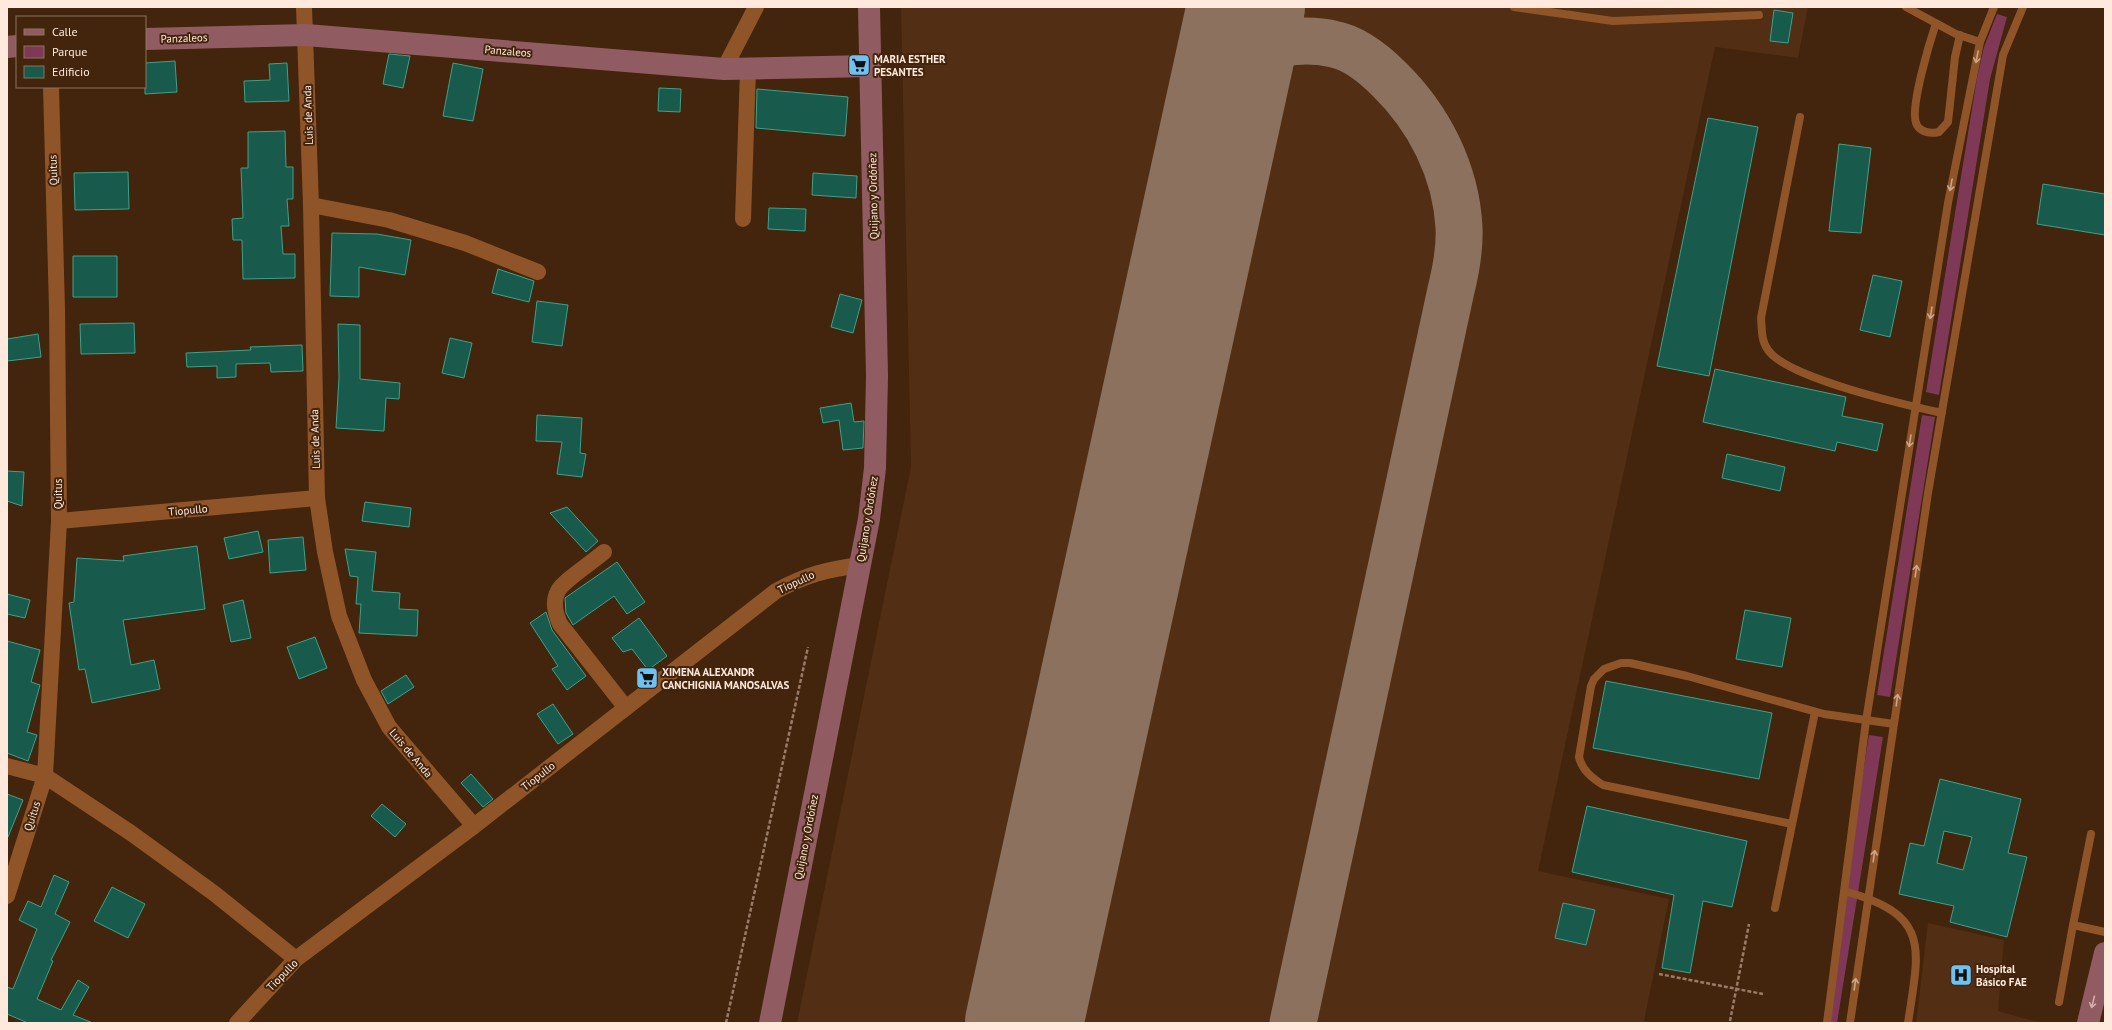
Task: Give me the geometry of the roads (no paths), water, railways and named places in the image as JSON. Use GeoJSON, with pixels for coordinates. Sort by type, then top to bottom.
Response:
{"type":"FeatureCollection","features":[{"type":"Feature","properties":{"kind":"street","name":"Luis de Anda"},"geometry":{"type":"LineString","coordinates":[[304,7],[312,205],[317,498],[324,552],[339,616],[364,680],[389,727],[474,826]]}},
{"type":"Feature","properties":{"kind":"street"},"geometry":{"type":"LineString","coordinates":[[724,69],[756,7]]}},
{"type":"Feature","properties":{"kind":"street","name":"Quijano y Ordóñez"},"geometry":{"type":"LineString","coordinates":[[770,1023],[869,519],[875,468],[877,376],[869,7]]}},
{"type":"Feature","properties":{"kind":"street","name":"Panzaleos"},"geometry":{"type":"LineString","coordinates":[[146,39],[306,35],[724,69],[748,70],[870,66]]}},
{"type":"Feature","properties":{"kind":"street"},"geometry":{"type":"LineString","coordinates":[[743,219],[748,70]]}},
{"type":"Feature","properties":{"kind":"street","name":"Quitus"},"geometry":{"type":"LineString","coordinates":[[7,896],[45,776],[59,521],[57,309],[51,88]]}},
{"type":"Feature","properties":{"kind":"street"},"geometry":{"type":"LineString","coordinates":[[312,205],[404,225],[464,243],[538,272]]}},
{"type":"Feature","properties":{"kind":"street","name":"Tiopullo"},"geometry":{"type":"LineString","coordinates":[[59,521],[317,498]]}},
{"type":"Feature","properties":{"kind":"street"},"geometry":{"type":"LineString","coordinates":[[604,552],[558,590],[554,602],[555,613],[560,624],[626,708]]}},
{"type":"Feature","properties":{"kind":"street","name":"Tiopullo"},"geometry":{"type":"LineString","coordinates":[[237,1023],[296,959],[474,826],[776,591],[798,579],[821,571],[860,565]]}},
{"type":"Feature","properties":{"kind":"street"},"geometry":{"type":"LineString","coordinates":[[7,766],[45,776],[131,833],[215,894],[296,959]]}},
{"type":"Feature","properties":{"kind":"street"},"geometry":{"type":"LineString","coordinates":[[2088,1023],[2105,953]]}},
{"type":"Feature","properties":{"kind":"lane"},"geometry":{"type":"LineString","coordinates":[[1514,7],[1613,21],[1759,15]]}},
{"type":"Feature","properties":{"kind":"lane"},"geometry":{"type":"LineString","coordinates":[[1906,7],[1960,36],[1980,42]]}},
{"type":"Feature","properties":{"kind":"lane"},"geometry":{"type":"LineString","coordinates":[[1827,1023],[1866,721],[1948,203],[1980,42],[1994,7]]}},
{"type":"Feature","properties":{"kind":"lane"},"geometry":{"type":"LineString","coordinates":[[1850,1023],[1942,413],[2003,55],[2023,7]]}},
{"type":"Feature","properties":{"kind":"lane"},"geometry":{"type":"LineString","coordinates":[[1936,23],[1923,66],[1915,119],[1918,128],[1927,132],[1939,132],[1948,122],[1955,57],[1960,36]]}},
{"type":"Feature","properties":{"kind":"lane"},"geometry":{"type":"LineString","coordinates":[[1800,117],[1761,318],[1762,338],[1767,350],[1777,360],[1841,387],[1942,413]]}},
{"type":"Feature","properties":{"kind":"lane"},"geometry":{"type":"LineString","coordinates":[[1792,824],[1603,785],[1588,774],[1581,764],[1579,757],[1589,693],[1594,679],[1604,669],[1616,664],[1630,663],[1687,676],[1815,712],[1866,721],[1894,724]]}},
{"type":"Feature","properties":{"kind":"lane"},"geometry":{"type":"LineString","coordinates":[[1775,908],[1815,712]]}},
{"type":"Feature","properties":{"kind":"lane"},"geometry":{"type":"LineString","coordinates":[[2059,1002],[2091,834]]}},
{"type":"Feature","properties":{"kind":"lane"},"geometry":{"type":"LineString","coordinates":[[1844,891],[1868,898],[1886,906],[1900,917],[1913,934],[1916,943],[1917,960],[1908,1023]]}},
{"type":"Feature","properties":{"kind":"lane"},"geometry":{"type":"LineString","coordinates":[[2073,925],[2105,932]]}},
{"type":"Feature","properties":{"kind":"place","name":"MARIA ESTHER PESANTES"},"geometry":{"type":"Point","coordinates":[859,65]}},
{"type":"Feature","properties":{"kind":"place","name":"XIMENA ALEXANDR CANCHIGNIA MANOSALVAS"},"geometry":{"type":"Point","coordinates":[647,678]}},
{"type":"Feature","properties":{"kind":"place","name":"Hospital Básico FAE"},"geometry":{"type":"Point","coordinates":[1961,975]}}]}
